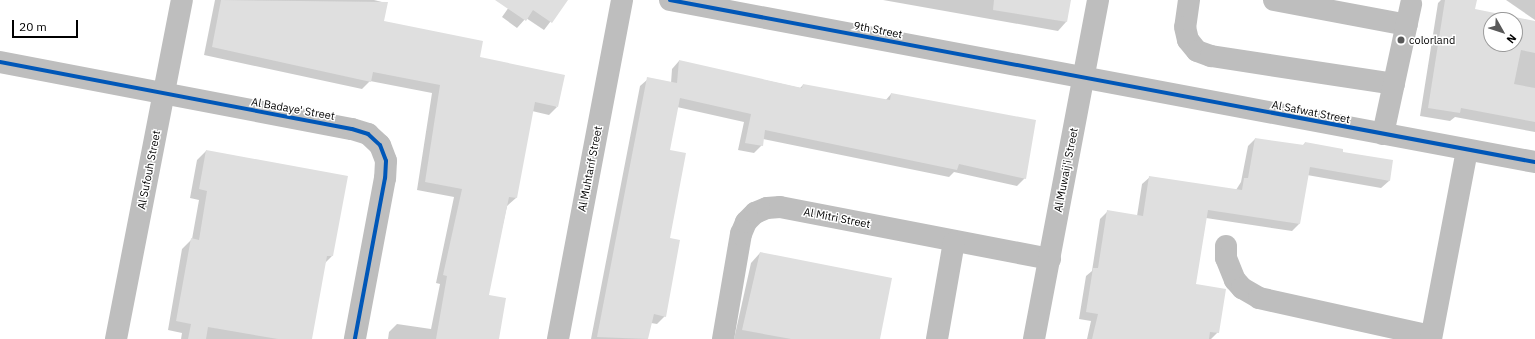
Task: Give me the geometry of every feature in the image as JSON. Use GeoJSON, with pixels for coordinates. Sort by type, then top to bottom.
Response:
{"type":"FeatureCollection","features":[{"type":"Feature","properties":{"kind":"street","name":"Al Sufouh Street"},"geometry":{"type":"LineString","coordinates":[[116,339],[182,0]]}},
{"type":"Feature","properties":{"kind":"street","name":"Al Muhtarif Street"},"geometry":{"type":"LineString","coordinates":[[558,339],[622,0]]}},
{"type":"Feature","properties":{"kind":"street","name":"9th Street"},"geometry":{"type":"LineString","coordinates":[[670,0],[1084,78]]}},
{"type":"Feature","properties":{"kind":"street","name":"Al Muwaij'i Street"},"geometry":{"type":"LineString","coordinates":[[1034,339],[1098,0]]}},
{"type":"Feature","properties":{"kind":"street"},"geometry":{"type":"LineString","coordinates":[[1189,0],[1185,26],[1188,40],[1197,51],[1211,56],[1254,64],[1394,84]]}},
{"type":"Feature","properties":{"kind":"street"},"geometry":{"type":"LineString","coordinates":[[1274,0],[1406,25]]}},
{"type":"Feature","properties":{"kind":"street"},"geometry":{"type":"LineString","coordinates":[[1383,134],[1411,4]]}},
{"type":"Feature","properties":{"kind":"street","name":"Al Badaye' Street"},"geometry":{"type":"LineString","coordinates":[[1,64],[352,129],[368,134],[380,145],[386,161],[385,178],[356,339]]}},
{"type":"Feature","properties":{"kind":"street","name":"Al Safwat Street"},"geometry":{"type":"LineString","coordinates":[[1084,78],[1535,162]]}},
{"type":"Feature","properties":{"kind":"street"},"geometry":{"type":"LineString","coordinates":[[1226,246],[1228,264],[1235,280],[1246,291],[1259,298],[1431,338],[1468,150]]}},
{"type":"Feature","properties":{"kind":"street","name":"Al Mitri Street"},"geometry":{"type":"LineString","coordinates":[[723,339],[741,234],[746,222],[755,213],[767,208],[780,207],[954,242],[1050,259]]}},
{"type":"Feature","properties":{"kind":"street"},"geometry":{"type":"LineString","coordinates":[[937,339],[954,242]]}},
{"type":"Feature","properties":{"kind":"building"},"geometry":{"type":"Polygon","coordinates":[[[221,0],[388,2],[384,21],[483,41],[480,57],[565,75],[558,107],[535,102],[517,198],[509,197],[489,295],[506,298],[499,339],[436,339],[447,276],[443,275],[462,189],[425,182],[440,85],[373,72],[371,82],[212,47],[221,0]]]}},
{"type":"Feature","properties":{"kind":"building"},"geometry":{"type":"Polygon","coordinates":[[[495,0],[568,0],[552,23],[533,10],[526,21],[495,0]]]}},
{"type":"Feature","properties":{"kind":"building"},"geometry":{"type":"Polygon","coordinates":[[[994,0],[1071,0],[1067,22],[993,10],[994,0]]]}},
{"type":"Feature","properties":{"kind":"building"},"geometry":{"type":"Polygon","coordinates":[[[1445,0],[1477,0],[1475,9],[1490,12],[1483,12],[1483,52],[1521,52],[1514,84],[1535,88],[1535,122],[1461,108],[1460,113],[1428,108],[1445,0]]]}},
{"type":"Feature","properties":{"kind":"building"},"geometry":{"type":"Polygon","coordinates":[[[1523,19],[1535,21],[1535,53],[1523,50],[1523,19]]]}},
{"type":"Feature","properties":{"kind":"building"},"geometry":{"type":"Polygon","coordinates":[[[679,60],[802,88],[803,84],[890,100],[891,93],[1036,120],[1026,179],[959,164],[957,170],[765,130],[763,146],[745,143],[751,114],[680,98],[670,150],[686,153],[670,238],[680,240],[666,317],[654,314],[648,339],[597,337],[647,77],[677,83],[679,60]]]}},
{"type":"Feature","properties":{"kind":"building"},"geometry":{"type":"Polygon","coordinates":[[[1255,138],[1304,145],[1305,142],[1343,149],[1343,152],[1393,160],[1390,181],[1310,167],[1300,224],[1208,210],[1196,284],[1226,289],[1219,333],[1210,332],[1209,339],[1092,339],[1098,314],[1086,312],[1093,268],[1098,268],[1107,210],[1143,216],[1149,176],[1242,190],[1244,178],[1248,178],[1255,138]]]}},
{"type":"Feature","properties":{"kind":"building"},"geometry":{"type":"Polygon","coordinates":[[[206,150],[348,176],[333,256],[327,256],[312,339],[278,339],[208,327],[206,339],[188,339],[191,324],[176,321],[191,238],[199,240],[207,191],[199,189],[206,150]]]}},
{"type":"Feature","properties":{"kind":"building"},"geometry":{"type":"Polygon","coordinates":[[[760,252],[892,278],[880,339],[791,339],[742,330],[760,252]]]}},
{"type":"Feature","properties":{"kind":"cycle path"},"geometry":{"type":"LineString","coordinates":[[670,0],[1535,162]]}},
{"type":"Feature","properties":{"kind":"cycle path"},"geometry":{"type":"LineString","coordinates":[[0,62],[352,129],[368,134],[380,145],[386,161],[385,178],[355,339]]}},
{"type":"Feature","properties":{"kind":"place","name":"colorland"},"geometry":{"type":"Point","coordinates":[1401,40]}}]}
